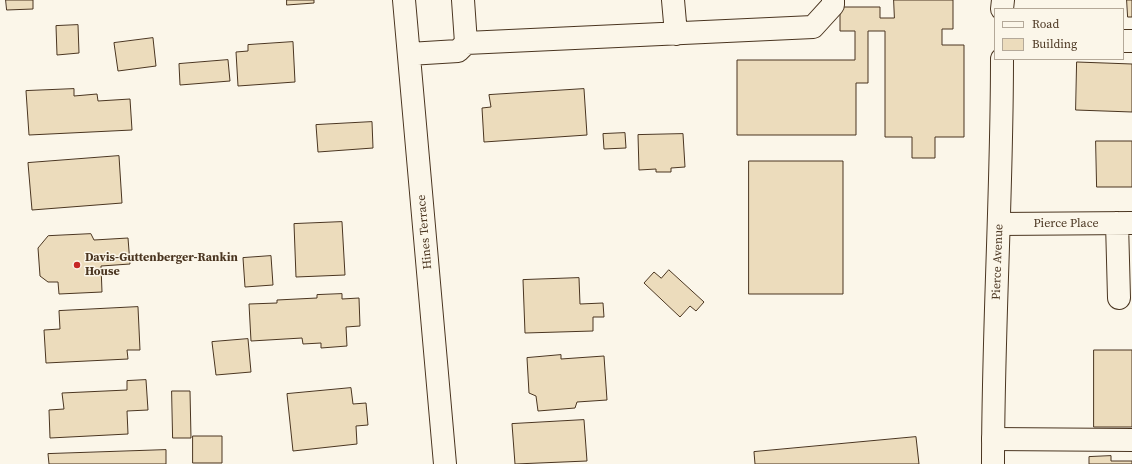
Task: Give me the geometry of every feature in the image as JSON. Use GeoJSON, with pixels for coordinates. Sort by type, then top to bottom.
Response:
{"type":"FeatureCollection","features":[{"type":"Feature","properties":{"kind":"street","name":"Hines Terrace"},"geometry":{"type":"LineString","coordinates":[[404,0],[445,464]]}},
{"type":"Feature","properties":{"kind":"street"},"geometry":{"type":"LineString","coordinates":[[463,0],[466,43]]}},
{"type":"Feature","properties":{"kind":"street"},"geometry":{"type":"LineString","coordinates":[[673,0],[676,34]]}},
{"type":"Feature","properties":{"kind":"street"},"geometry":{"type":"LineString","coordinates":[[409,54],[458,51],[466,43],[813,27],[833,5],[833,0]]}},
{"type":"Feature","properties":{"kind":"street","name":"Pierce Avenue"},"geometry":{"type":"LineString","coordinates":[[993,464],[1002,135],[1002,60]]}},
{"type":"Feature","properties":{"kind":"street"},"geometry":{"type":"LineString","coordinates":[[1119,298],[1125,223]]}},
{"type":"Feature","properties":{"kind":"street","name":"Pierce Place"},"geometry":{"type":"LineString","coordinates":[[999,224],[1125,223]]}},
{"type":"Feature","properties":{"kind":"street"},"geometry":{"type":"LineString","coordinates":[[993,439],[1132,440]]}},
{"type":"Feature","properties":{"kind":"building"},"geometry":{"type":"Polygon","coordinates":[[[6,0],[33,0],[33,9],[7,10],[6,0]]]}},
{"type":"Feature","properties":{"kind":"building"},"geometry":{"type":"Polygon","coordinates":[[[287,0],[314,0],[314,3],[287,5],[287,0]]]}},
{"type":"Feature","properties":{"kind":"building"},"geometry":{"type":"Polygon","coordinates":[[[894,0],[953,0],[953,29],[942,29],[942,45],[964,45],[964,137],[935,137],[935,158],[912,158],[912,137],[885,137],[885,31],[868,31],[868,83],[856,83],[856,135],[737,135],[737,60],[855,60],[855,31],[840,31],[840,7],[880,7],[880,18],[894,18],[894,0]]]}},
{"type":"Feature","properties":{"kind":"building"},"geometry":{"type":"Polygon","coordinates":[[[1127,0],[1132,0],[1132,17],[1128,17],[1127,0]]]}},
{"type":"Feature","properties":{"kind":"building"},"geometry":{"type":"Polygon","coordinates":[[[78,25],[79,53],[57,55],[56,26],[78,25]]]}},
{"type":"Feature","properties":{"kind":"building"},"geometry":{"type":"Polygon","coordinates":[[[153,38],[156,66],[118,71],[114,43],[153,38]]]}},
{"type":"Feature","properties":{"kind":"building"},"geometry":{"type":"Polygon","coordinates":[[[293,42],[295,82],[238,86],[236,52],[248,51],[248,45],[293,42]]]}},
{"type":"Feature","properties":{"kind":"building"},"geometry":{"type":"Polygon","coordinates":[[[228,60],[230,81],[180,85],[179,64],[228,60]]]}},
{"type":"Feature","properties":{"kind":"building"},"geometry":{"type":"Polygon","coordinates":[[[1077,62],[1132,64],[1132,112],[1076,110],[1077,62]]]}},
{"type":"Feature","properties":{"kind":"building"},"geometry":{"type":"Polygon","coordinates":[[[74,89],[74,96],[97,94],[98,101],[130,99],[132,130],[29,135],[26,91],[74,89]]]}},
{"type":"Feature","properties":{"kind":"building"},"geometry":{"type":"Polygon","coordinates":[[[584,89],[587,135],[484,142],[482,108],[491,107],[489,95],[584,89]]]}},
{"type":"Feature","properties":{"kind":"building"},"geometry":{"type":"Polygon","coordinates":[[[372,122],[373,148],[318,152],[316,125],[372,122]]]}},
{"type":"Feature","properties":{"kind":"building"},"geometry":{"type":"Polygon","coordinates":[[[625,133],[626,148],[604,149],[603,134],[625,133]]]}},
{"type":"Feature","properties":{"kind":"building"},"geometry":{"type":"Polygon","coordinates":[[[683,134],[685,167],[671,168],[671,172],[656,172],[656,169],[639,170],[638,135],[683,134]]]}},
{"type":"Feature","properties":{"kind":"building"},"geometry":{"type":"Polygon","coordinates":[[[1096,141],[1132,141],[1132,187],[1097,187],[1096,141]]]}},
{"type":"Feature","properties":{"kind":"building"},"geometry":{"type":"Polygon","coordinates":[[[119,156],[122,203],[32,210],[28,163],[119,156]]]}},
{"type":"Feature","properties":{"kind":"building"},"geometry":{"type":"Polygon","coordinates":[[[749,161],[843,161],[843,294],[749,294],[749,161]]]}},
{"type":"Feature","properties":{"kind":"building"},"geometry":{"type":"Polygon","coordinates":[[[342,222],[345,275],[296,277],[294,224],[342,222]]]}},
{"type":"Feature","properties":{"kind":"building","name":"Davis-Guttenberger-Rankin House"},"geometry":{"type":"Polygon","coordinates":[[[91,234],[94,240],[128,238],[130,264],[101,266],[102,292],[59,294],[58,282],[48,282],[40,276],[38,248],[48,236],[91,234]]]}},
{"type":"Feature","properties":{"kind":"building"},"geometry":{"type":"Polygon","coordinates":[[[271,256],[273,285],[245,287],[243,258],[271,256]]]}},
{"type":"Feature","properties":{"kind":"building"},"geometry":{"type":"Polygon","coordinates":[[[669,270],[704,302],[696,311],[690,306],[680,317],[644,283],[654,272],[661,278],[669,270]]]}},
{"type":"Feature","properties":{"kind":"building"},"geometry":{"type":"Polygon","coordinates":[[[579,278],[580,304],[603,303],[604,317],[593,317],[593,331],[525,333],[523,280],[579,278]]]}},
{"type":"Feature","properties":{"kind":"building"},"geometry":{"type":"Polygon","coordinates":[[[342,294],[342,299],[359,298],[360,326],[346,327],[347,346],[321,348],[321,343],[303,344],[302,338],[251,341],[249,304],[277,303],[277,300],[317,298],[317,295],[342,294]]]}},
{"type":"Feature","properties":{"kind":"building"},"geometry":{"type":"Polygon","coordinates":[[[138,307],[140,350],[127,350],[128,359],[46,363],[44,330],[60,329],[59,311],[138,307]]]}},
{"type":"Feature","properties":{"kind":"building"},"geometry":{"type":"Polygon","coordinates":[[[248,339],[251,372],[216,375],[212,342],[248,339]]]}},
{"type":"Feature","properties":{"kind":"building"},"geometry":{"type":"Polygon","coordinates":[[[1094,350],[1132,350],[1132,427],[1094,427],[1094,350]]]}},
{"type":"Feature","properties":{"kind":"building"},"geometry":{"type":"Polygon","coordinates":[[[561,355],[561,359],[604,356],[607,400],[577,402],[575,408],[538,411],[536,396],[529,393],[527,358],[561,355]]]}},
{"type":"Feature","properties":{"kind":"building"},"geometry":{"type":"Polygon","coordinates":[[[146,380],[148,410],[127,411],[128,434],[50,438],[49,410],[64,409],[62,393],[127,390],[127,381],[146,380]]]}},
{"type":"Feature","properties":{"kind":"building"},"geometry":{"type":"Polygon","coordinates":[[[351,388],[353,404],[366,403],[368,425],[356,426],[357,444],[293,451],[287,394],[351,388]]]}},
{"type":"Feature","properties":{"kind":"building"},"geometry":{"type":"Polygon","coordinates":[[[172,391],[190,391],[191,438],[173,438],[172,391]]]}},
{"type":"Feature","properties":{"kind":"building"},"geometry":{"type":"Polygon","coordinates":[[[584,420],[587,461],[515,464],[512,424],[584,420]]]}},
{"type":"Feature","properties":{"kind":"building"},"geometry":{"type":"Polygon","coordinates":[[[193,436],[222,436],[222,463],[193,463],[193,436]]]}},
{"type":"Feature","properties":{"kind":"building"},"geometry":{"type":"Polygon","coordinates":[[[916,437],[919,464],[755,464],[754,452],[916,437]]]}},
{"type":"Feature","properties":{"kind":"building"},"geometry":{"type":"Polygon","coordinates":[[[166,450],[166,464],[49,464],[48,454],[166,450]]]}},
{"type":"Feature","properties":{"kind":"building"},"geometry":{"type":"Polygon","coordinates":[[[1111,456],[1111,461],[1132,461],[1132,464],[1089,464],[1089,457],[1111,456]]]}},
{"type":"Feature","properties":{"kind":"place","name":"Davis-Guttenberger-Rankin House"},"geometry":{"type":"Point","coordinates":[77,265]}}]}
